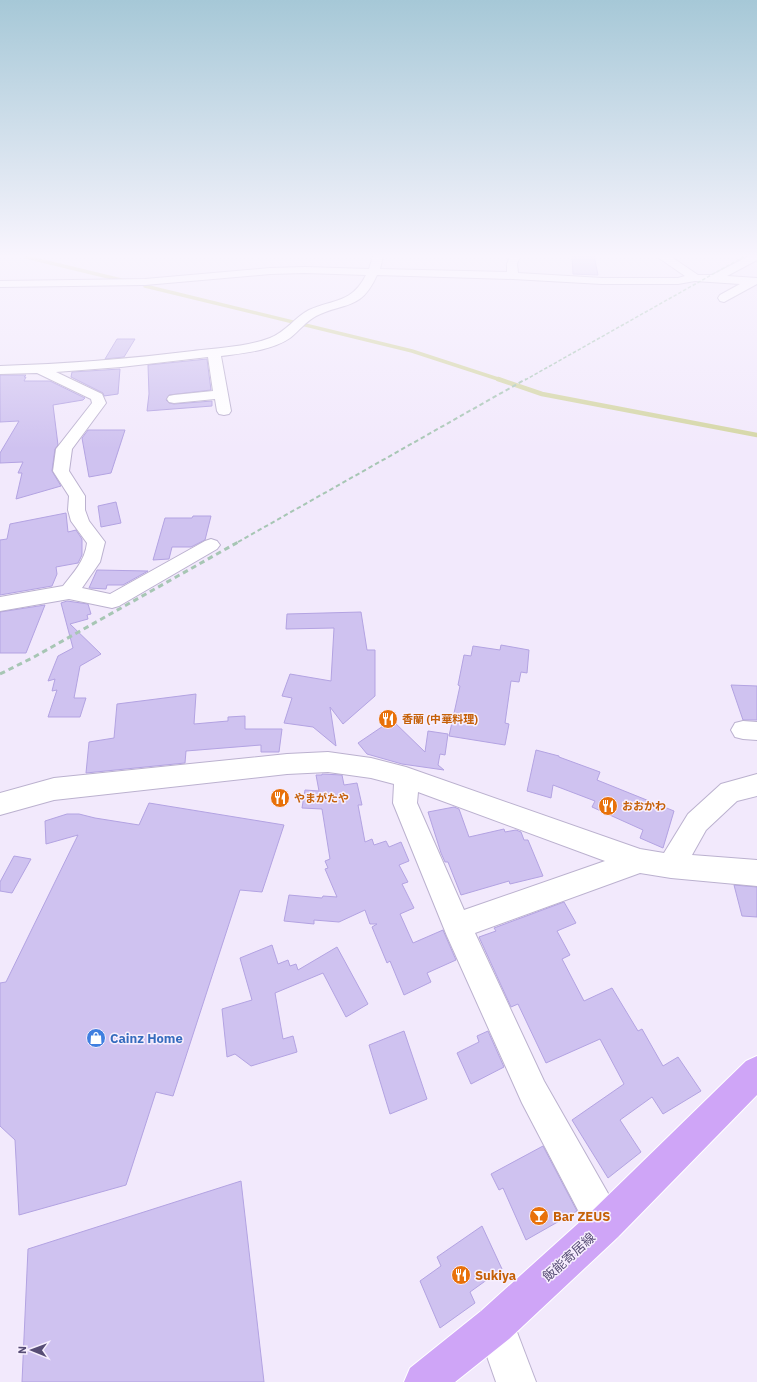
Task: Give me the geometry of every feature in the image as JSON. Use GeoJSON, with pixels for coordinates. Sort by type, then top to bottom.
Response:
{"type":"FeatureCollection","features":[{"type":"Feature","properties":{"kind":"main road","name":"飯能寄居線"},"geometry":{"type":"LineString","coordinates":[[424,1382],[495,1325],[605,1224],[757,1072]]}},
{"type":"Feature","properties":{"kind":"street"},"geometry":{"type":"LineString","coordinates":[[0,370],[39,369],[152,361],[214,353],[259,345],[287,336],[301,320]]}},
{"type":"Feature","properties":{"kind":"street"},"geometry":{"type":"LineString","coordinates":[[214,353],[224,411]]}},
{"type":"Feature","properties":{"kind":"street"},"geometry":{"type":"LineString","coordinates":[[39,369],[97,397],[99,404],[64,449],[61,471],[77,496],[76,506],[82,526],[96,542],[96,550],[88,566],[69,592]]}},
{"type":"Feature","properties":{"kind":"street"},"geometry":{"type":"LineString","coordinates":[[174,398],[221,394]]}},
{"type":"Feature","properties":{"kind":"street"},"geometry":{"type":"LineString","coordinates":[[0,604],[69,592],[112,601],[211,545]]}},
{"type":"Feature","properties":{"kind":"street"},"geometry":{"type":"LineString","coordinates":[[0,804],[61,788],[287,764],[328,762],[371,768],[406,777],[640,861],[671,866],[757,872]]}},
{"type":"Feature","properties":{"kind":"street"},"geometry":{"type":"LineString","coordinates":[[406,777],[405,803],[457,926],[533,1092],[605,1224]]}},
{"type":"Feature","properties":{"kind":"street"},"geometry":{"type":"LineString","coordinates":[[671,866],[697,822],[730,792],[757,785]]}},
{"type":"Feature","properties":{"kind":"street"},"geometry":{"type":"LineString","coordinates":[[457,926],[640,861]]}},
{"type":"Feature","properties":{"kind":"street"},"geometry":{"type":"LineString","coordinates":[[495,1325],[516,1382]]}},
{"type":"Feature","properties":{"kind":"building"},"geometry":{"type":"Polygon","coordinates":[[[117,339],[135,339],[124,357],[105,359],[117,339]]]}},
{"type":"Feature","properties":{"kind":"building"},"geometry":{"type":"Polygon","coordinates":[[[207,359],[211,390],[169,395],[166,400],[169,403],[174,404],[212,401],[212,406],[147,411],[149,394],[148,365],[207,359]]]}},
{"type":"Feature","properties":{"kind":"building"},"geometry":{"type":"Polygon","coordinates":[[[120,369],[118,394],[104,396],[103,393],[71,377],[72,372],[120,369]]]}},
{"type":"Feature","properties":{"kind":"building"},"geometry":{"type":"Polygon","coordinates":[[[0,375],[26,375],[24,377],[26,377],[24,381],[50,381],[85,398],[83,400],[53,405],[58,445],[55,449],[52,471],[61,486],[16,499],[22,473],[18,473],[23,462],[0,463],[0,453],[19,421],[0,422],[0,375]]]}},
{"type":"Feature","properties":{"kind":"building"},"geometry":{"type":"Polygon","coordinates":[[[88,430],[125,430],[111,473],[89,477],[82,438],[88,430]]]}},
{"type":"Feature","properties":{"kind":"building"},"geometry":{"type":"Polygon","coordinates":[[[116,502],[121,523],[101,527],[98,506],[116,502]]]}},
{"type":"Feature","properties":{"kind":"building"},"geometry":{"type":"Polygon","coordinates":[[[66,513],[68,532],[76,530],[82,539],[82,555],[78,563],[56,567],[57,574],[52,586],[0,595],[0,540],[7,539],[10,524],[66,513]]]}},
{"type":"Feature","properties":{"kind":"building"},"geometry":{"type":"Polygon","coordinates":[[[193,516],[211,516],[205,540],[191,547],[172,547],[169,559],[153,560],[165,518],[192,518],[193,516]]]}},
{"type":"Feature","properties":{"kind":"building"},"geometry":{"type":"Polygon","coordinates":[[[97,570],[148,571],[123,585],[107,585],[106,589],[89,588],[97,570]]]}},
{"type":"Feature","properties":{"kind":"building"},"geometry":{"type":"Polygon","coordinates":[[[67,601],[88,604],[91,614],[87,615],[88,619],[70,624],[101,654],[80,666],[74,698],[86,698],[80,717],[48,717],[57,690],[52,691],[55,679],[48,681],[58,656],[73,648],[61,603],[67,601]]]}},
{"type":"Feature","properties":{"kind":"building"},"geometry":{"type":"Polygon","coordinates":[[[45,605],[26,653],[0,653],[0,612],[45,605]]]}},
{"type":"Feature","properties":{"kind":"building"},"geometry":{"type":"Polygon","coordinates":[[[361,612],[367,650],[375,650],[375,696],[343,724],[330,707],[336,746],[313,727],[284,723],[292,698],[282,696],[290,674],[331,681],[334,628],[286,629],[287,614],[361,612]]]}},
{"type":"Feature","properties":{"kind":"building"},"geometry":{"type":"Polygon","coordinates":[[[501,645],[529,650],[527,673],[521,672],[519,682],[511,681],[505,723],[509,724],[505,745],[449,736],[460,686],[458,685],[464,655],[471,656],[473,646],[500,650],[501,645]]]}},
{"type":"Feature","properties":{"kind":"building"},"geometry":{"type":"Polygon","coordinates":[[[731,685],[757,686],[757,720],[743,720],[731,685]]]}},
{"type":"Feature","properties":{"kind":"building"},"geometry":{"type":"Polygon","coordinates":[[[196,694],[194,724],[228,721],[228,717],[245,716],[245,729],[282,729],[279,752],[261,752],[261,745],[186,751],[185,763],[86,773],[89,742],[114,738],[117,704],[196,694]]]}},
{"type":"Feature","properties":{"kind":"building"},"geometry":{"type":"Polygon","coordinates":[[[392,720],[425,752],[428,731],[448,734],[445,755],[440,754],[438,765],[444,770],[402,764],[367,754],[358,743],[392,720]]]}},
{"type":"Feature","properties":{"kind":"building"},"geometry":{"type":"Polygon","coordinates":[[[536,750],[559,756],[600,772],[597,780],[674,811],[663,848],[640,838],[643,830],[592,807],[595,801],[553,785],[551,798],[527,791],[536,750]]]}},
{"type":"Feature","properties":{"kind":"building"},"geometry":{"type":"Polygon","coordinates":[[[316,775],[342,775],[344,785],[357,783],[362,805],[358,805],[365,842],[372,839],[374,845],[386,841],[389,847],[401,842],[409,861],[399,865],[408,882],[402,884],[414,908],[400,914],[413,943],[443,930],[456,960],[427,973],[431,982],[404,995],[390,961],[387,963],[372,927],[377,924],[370,924],[365,910],[339,922],[314,920],[314,924],[284,921],[289,895],[322,898],[323,896],[337,897],[325,869],[328,868],[325,861],[330,859],[322,809],[302,808],[305,790],[319,791],[316,775]]]}},
{"type":"Feature","properties":{"kind":"building","name":"Cainz Home"},"geometry":{"type":"Polygon","coordinates":[[[149,803],[284,825],[262,892],[240,890],[173,1096],[156,1092],[126,1185],[19,1215],[15,1140],[0,1126],[0,983],[6,982],[78,835],[46,844],[45,821],[67,814],[79,814],[139,825],[149,803]]]}},
{"type":"Feature","properties":{"kind":"building"},"geometry":{"type":"Polygon","coordinates":[[[454,807],[459,809],[469,837],[504,829],[505,832],[516,830],[521,832],[524,840],[528,840],[543,876],[510,884],[509,881],[461,895],[448,862],[445,862],[441,853],[428,812],[454,807]]]}},
{"type":"Feature","properties":{"kind":"building"},"geometry":{"type":"Polygon","coordinates":[[[14,856],[31,859],[12,893],[0,891],[0,882],[14,856]]]}},
{"type":"Feature","properties":{"kind":"building"},"geometry":{"type":"Polygon","coordinates":[[[734,885],[757,887],[757,917],[742,916],[734,885]]]}},
{"type":"Feature","properties":{"kind":"building"},"geometry":{"type":"Polygon","coordinates":[[[564,902],[576,923],[557,931],[570,955],[562,959],[584,1001],[612,988],[638,1031],[642,1029],[663,1066],[678,1057],[701,1091],[663,1114],[652,1097],[620,1120],[641,1152],[608,1178],[572,1120],[624,1084],[600,1039],[546,1063],[518,1004],[511,1007],[479,937],[496,931],[494,928],[564,902]]]}},
{"type":"Feature","properties":{"kind":"building"},"geometry":{"type":"Polygon","coordinates":[[[272,945],[278,964],[288,960],[290,966],[296,964],[298,970],[337,947],[368,1004],[346,1017],[323,973],[275,993],[283,1039],[293,1036],[297,1052],[251,1066],[235,1054],[227,1057],[222,1009],[252,1000],[240,958],[272,945]]]}},
{"type":"Feature","properties":{"kind":"building"},"geometry":{"type":"Polygon","coordinates":[[[404,1031],[427,1099],[390,1114],[369,1045],[404,1031]]]}},
{"type":"Feature","properties":{"kind":"building"},"geometry":{"type":"Polygon","coordinates":[[[488,1031],[504,1067],[471,1084],[457,1053],[479,1042],[477,1036],[488,1031]]]}},
{"type":"Feature","properties":{"kind":"building"},"geometry":{"type":"Polygon","coordinates":[[[543,1146],[577,1211],[526,1240],[503,1188],[499,1190],[491,1174],[543,1146]]]}},
{"type":"Feature","properties":{"kind":"building"},"geometry":{"type":"Polygon","coordinates":[[[241,1181],[264,1382],[22,1382],[28,1249],[241,1181]]]}},
{"type":"Feature","properties":{"kind":"building","name":"Sukiya"},"geometry":{"type":"Polygon","coordinates":[[[482,1226],[502,1269],[470,1292],[475,1303],[440,1328],[420,1281],[441,1266],[437,1257],[482,1226]]]}},
{"type":"Feature","properties":{"kind":"waterway"},"geometry":{"type":"LineString","coordinates":[[287,320],[412,351],[499,380]]}},
{"type":"Feature","properties":{"kind":"waterway"},"geometry":{"type":"LineString","coordinates":[[499,380],[542,394],[757,435]]}},
{"type":"Feature","properties":{"kind":"railway"},"geometry":{"type":"LineString","coordinates":[[525,380],[631,320]]}},
{"type":"Feature","properties":{"kind":"railway"},"geometry":{"type":"LineString","coordinates":[[238,542],[526,379]]}},
{"type":"Feature","properties":{"kind":"railway"},"geometry":{"type":"LineString","coordinates":[[0,674],[34,657],[240,541]]}},
{"type":"Feature","properties":{"kind":"place","name":"香蘭 (中華料理)"},"geometry":{"type":"Point","coordinates":[388,719]}},
{"type":"Feature","properties":{"kind":"place","name":"やまがたや"},"geometry":{"type":"Point","coordinates":[280,798]}},
{"type":"Feature","properties":{"kind":"place","name":"おおかわ"},"geometry":{"type":"Point","coordinates":[608,806]}},
{"type":"Feature","properties":{"kind":"place","name":"Cainz Home"},"geometry":{"type":"Point","coordinates":[96,1038]}},
{"type":"Feature","properties":{"kind":"place","name":"Bar ZEUS"},"geometry":{"type":"Point","coordinates":[539,1216]}},
{"type":"Feature","properties":{"kind":"place","name":"Sukiya"},"geometry":{"type":"Point","coordinates":[461,1275]}}]}
